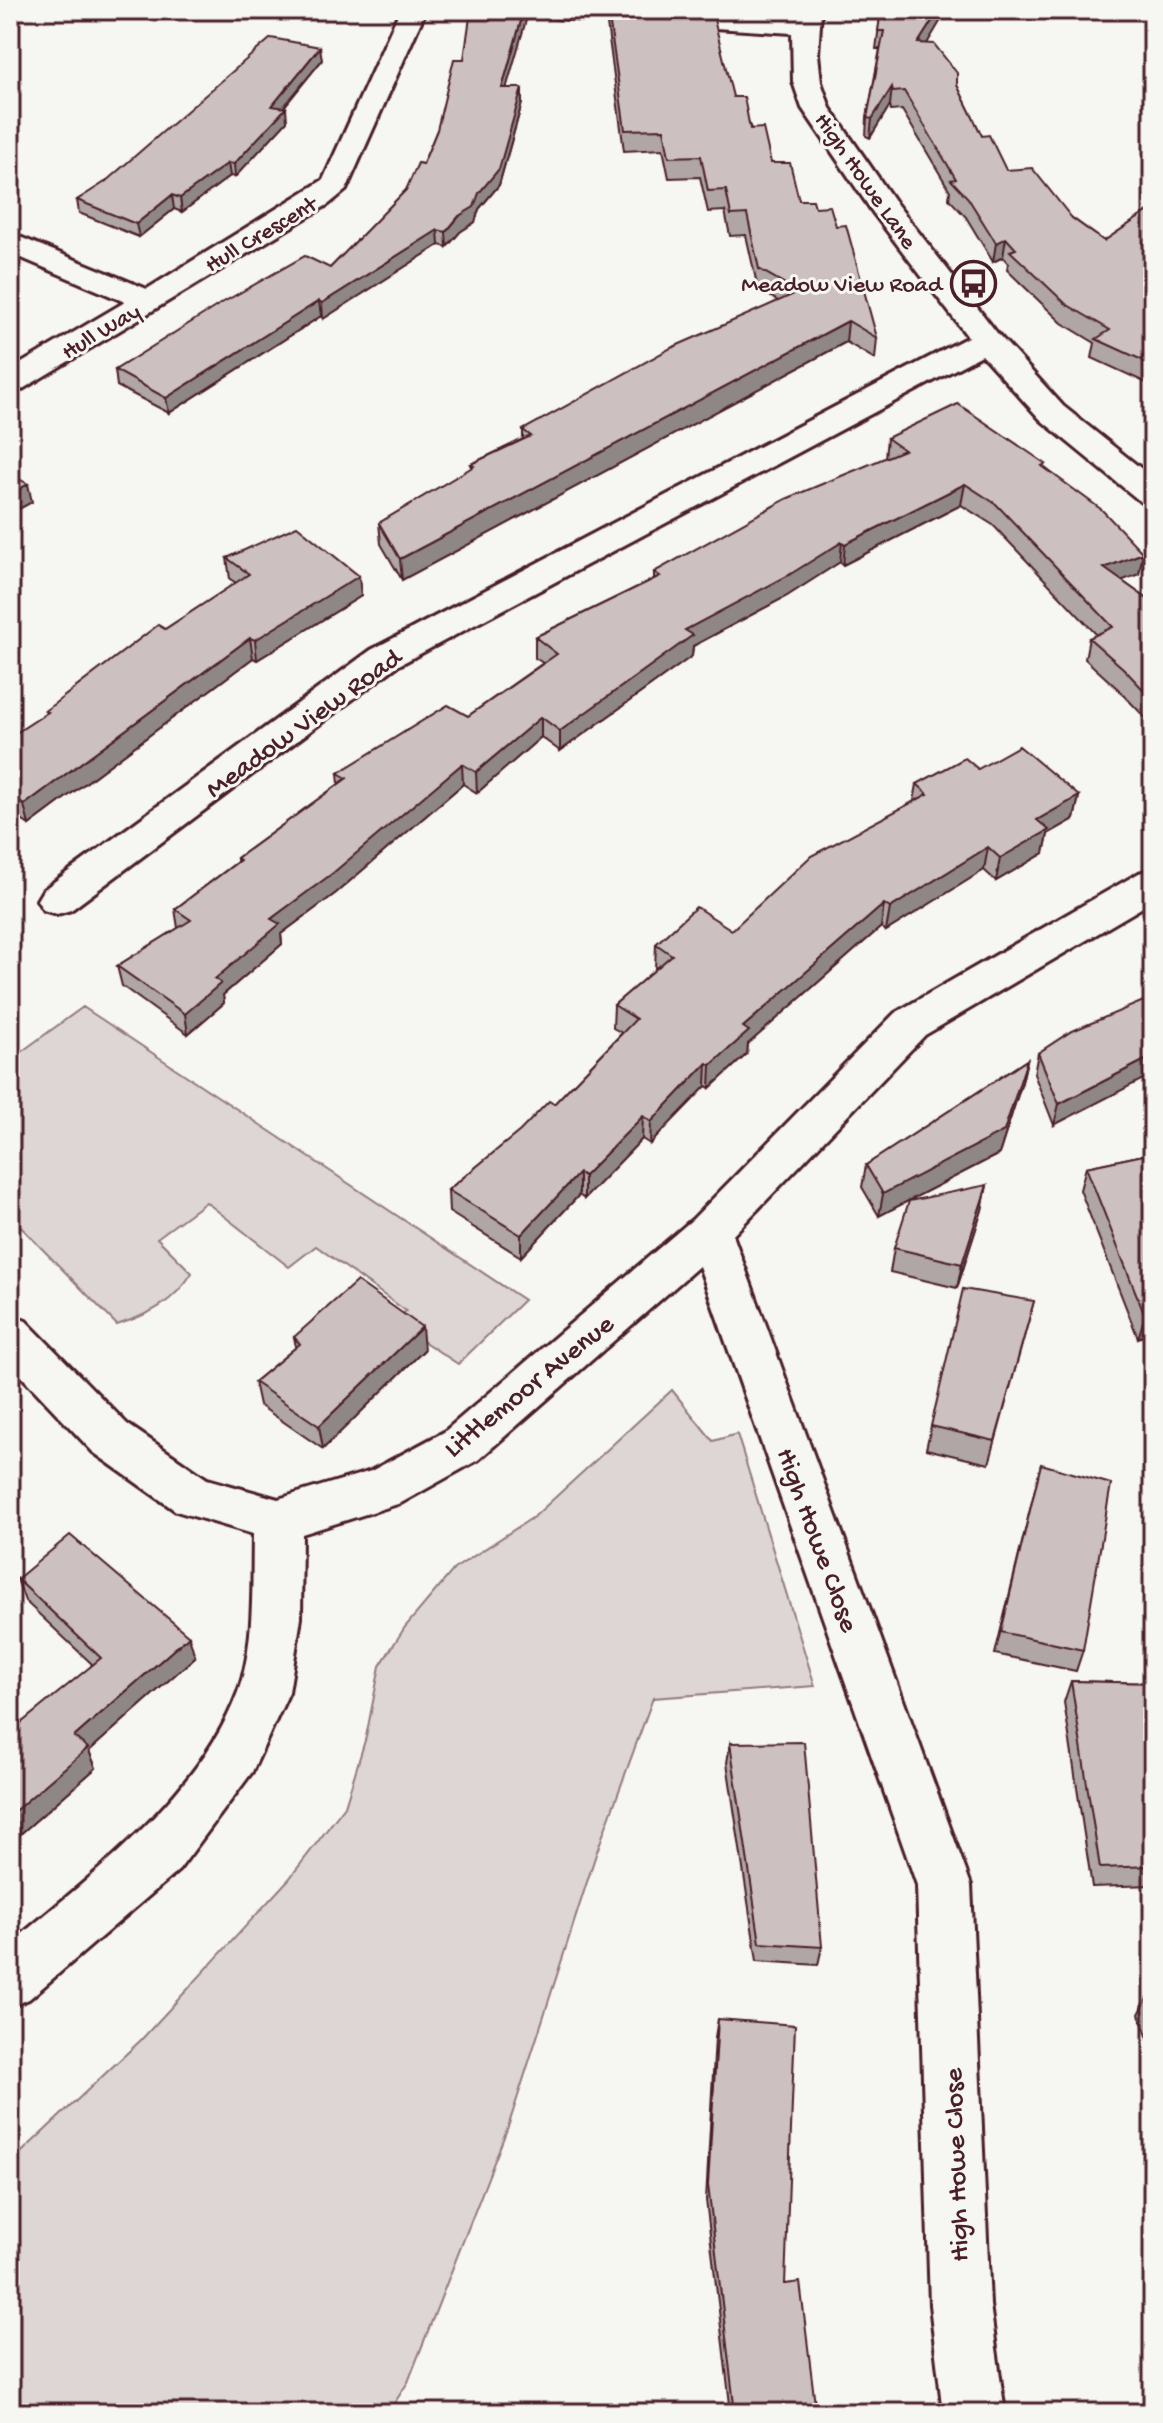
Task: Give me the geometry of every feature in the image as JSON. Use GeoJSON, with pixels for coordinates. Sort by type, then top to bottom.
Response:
{"type":"FeatureCollection","features":[{"type":"Feature","properties":{"kind":"street","name":"Hull Crescent"},"geometry":{"type":"LineString","coordinates":[[149,301],[319,198],[336,184],[413,10]]}},
{"type":"Feature","properties":{"kind":"street"},"geometry":{"type":"LineString","coordinates":[[559,10],[807,18]]}},
{"type":"Feature","properties":{"kind":"street","name":"High Howe Lane"},"geometry":{"type":"LineString","coordinates":[[807,18],[807,82],[816,108],[884,208],[986,340],[1052,413],[1153,495]]}},
{"type":"Feature","properties":{"kind":"street"},"geometry":{"type":"LineString","coordinates":[[10,242],[149,301]]}},
{"type":"Feature","properties":{"kind":"street","name":"Hull Way"},"geometry":{"type":"LineString","coordinates":[[10,383],[149,301]]}},
{"type":"Feature","properties":{"kind":"street","name":"Meadow View Road"},"geometry":{"type":"LineString","coordinates":[[57,900],[384,658],[986,340]]}},
{"type":"Feature","properties":{"kind":"street"},"geometry":{"type":"LineString","coordinates":[[709,1231],[910,1024],[1153,883]]}},
{"type":"Feature","properties":{"kind":"street","name":"Littlemoor Avenue"},"geometry":{"type":"LineString","coordinates":[[278,1520],[384,1488],[461,1446],[709,1231]]}},
{"type":"Feature","properties":{"kind":"street","name":"High Howe Close"},"geometry":{"type":"LineString","coordinates":[[709,1231],[944,1885],[960,2305],[974,2413]]}},
{"type":"Feature","properties":{"kind":"street"},"geometry":{"type":"LineString","coordinates":[[10,1334],[110,1438],[193,1496],[278,1520],[276,1618],[264,1692],[234,1755],[160,1852],[10,1980]]}},
{"type":"Feature","properties":{"kind":"shaded area"},"geometry":{"type":"Polygon","coordinates":[[[83,1007],[524,1300],[458,1364],[394,1322],[406,1311],[316,1246],[289,1267],[206,1202],[157,1238],[192,1273],[185,1283],[160,1306],[117,1325],[10,1216],[10,1060],[83,1007]]]}},
{"type":"Feature","properties":{"kind":"shaded area"},"geometry":{"type":"Polygon","coordinates":[[[672,1390],[713,1441],[737,1434],[815,1686],[653,1698],[596,1854],[509,2124],[408,2382],[388,2413],[10,2413],[10,2163],[141,2040],[289,1879],[345,1806],[366,1737],[380,1666],[405,1627],[454,1569],[535,1516],[672,1390]]]}},
{"type":"Feature","properties":{"kind":"building"},"geometry":{"type":"Polygon","coordinates":[[[471,10],[524,10],[502,88],[522,88],[499,169],[479,193],[474,207],[459,216],[446,232],[438,230],[166,398],[115,370],[220,304],[305,256],[330,268],[406,190],[418,163],[423,164],[437,130],[454,59],[464,59],[471,10]]]}},
{"type":"Feature","properties":{"kind":"building"},"geometry":{"type":"Polygon","coordinates":[[[608,10],[712,11],[733,97],[744,97],[750,129],[763,128],[771,163],[790,163],[799,200],[813,200],[815,207],[830,206],[836,226],[846,225],[877,338],[848,321],[400,559],[379,523],[474,466],[471,464],[531,436],[523,430],[671,348],[799,292],[759,269],[747,214],[731,215],[726,190],[708,191],[701,156],[669,157],[664,129],[625,130],[608,10]]]}},
{"type":"Feature","properties":{"kind":"building"},"geometry":{"type":"Polygon","coordinates":[[[881,10],[939,10],[918,43],[934,44],[957,73],[957,85],[982,136],[989,135],[1006,170],[1032,168],[1072,218],[1104,241],[1153,208],[1153,365],[1096,339],[1110,330],[1066,304],[1010,251],[1016,249],[1006,238],[996,243],[968,198],[951,180],[956,179],[904,91],[893,92],[892,87],[872,119],[867,118],[884,31],[878,31],[881,10]]]}},
{"type":"Feature","properties":{"kind":"building"},"geometry":{"type":"Polygon","coordinates":[[[271,38],[320,47],[272,106],[286,108],[234,164],[228,163],[180,198],[172,195],[136,224],[77,200],[105,182],[271,38]]]}},
{"type":"Feature","properties":{"kind":"building"},"geometry":{"type":"Polygon","coordinates":[[[958,404],[1046,464],[1042,466],[1102,510],[1143,553],[1104,568],[1153,603],[1153,700],[1089,638],[1113,627],[996,504],[965,484],[845,544],[842,542],[789,575],[685,630],[693,635],[560,731],[541,717],[476,772],[462,764],[333,873],[271,919],[280,924],[215,979],[221,983],[185,1014],[117,966],[191,920],[175,909],[240,860],[237,858],[347,778],[338,773],[448,705],[468,716],[557,654],[535,637],[660,576],[654,572],[786,499],[904,450],[887,438],[958,404]]]}},
{"type":"Feature","properties":{"kind":"building"},"geometry":{"type":"Polygon","coordinates":[[[10,474],[28,484],[10,494],[10,474]]]}},
{"type":"Feature","properties":{"kind":"building"},"geometry":{"type":"Polygon","coordinates":[[[297,526],[359,576],[255,640],[250,638],[24,805],[10,795],[10,737],[48,712],[45,711],[158,625],[165,629],[249,574],[227,558],[297,526]]]}},
{"type":"Feature","properties":{"kind":"building"},"geometry":{"type":"Polygon","coordinates":[[[1019,746],[1079,796],[1037,820],[1049,830],[1000,858],[988,847],[890,908],[884,904],[743,1027],[749,1031],[711,1065],[707,1063],[651,1122],[643,1116],[584,1176],[579,1173],[521,1235],[448,1190],[520,1131],[549,1101],[554,1104],[636,1019],[614,1005],[672,955],[656,944],[696,907],[732,930],[811,856],[928,794],[917,784],[965,758],[978,769],[1019,746]]]}},
{"type":"Feature","properties":{"kind":"building"},"geometry":{"type":"Polygon","coordinates":[[[1153,997],[1153,1056],[1059,1104],[1038,1053],[1070,1032],[1153,997]]]}},
{"type":"Feature","properties":{"kind":"building"},"geometry":{"type":"Polygon","coordinates":[[[1027,1060],[1004,1131],[883,1194],[866,1165],[1027,1060]]]}},
{"type":"Feature","properties":{"kind":"building"},"geometry":{"type":"Polygon","coordinates":[[[1153,1153],[1153,1313],[1145,1316],[1086,1167],[1153,1153]]]}},
{"type":"Feature","properties":{"kind":"building"},"geometry":{"type":"Polygon","coordinates":[[[987,1185],[962,1264],[894,1248],[909,1201],[987,1185]]]}},
{"type":"Feature","properties":{"kind":"building"},"geometry":{"type":"Polygon","coordinates":[[[357,1281],[422,1327],[319,1426],[254,1382],[300,1344],[294,1337],[357,1281]]]}},
{"type":"Feature","properties":{"kind":"building"},"geometry":{"type":"Polygon","coordinates":[[[963,1289],[1034,1301],[995,1441],[931,1426],[963,1289]]]}},
{"type":"Feature","properties":{"kind":"building"},"geometry":{"type":"Polygon","coordinates":[[[1041,1464],[1111,1484],[1083,1650],[1001,1632],[1041,1464]]]}},
{"type":"Feature","properties":{"kind":"building"},"geometry":{"type":"Polygon","coordinates":[[[70,1535],[189,1636],[74,1737],[88,1748],[10,1815],[10,1732],[101,1658],[17,1579],[70,1535]]]}},
{"type":"Feature","properties":{"kind":"building"},"geometry":{"type":"Polygon","coordinates":[[[1071,1681],[1153,1683],[1153,1866],[1100,1868],[1071,1681]]]}},
{"type":"Feature","properties":{"kind":"building"},"geometry":{"type":"Polygon","coordinates":[[[804,1742],[822,1947],[760,1943],[730,1743],[804,1742]]]}},
{"type":"Feature","properties":{"kind":"building"},"geometry":{"type":"Polygon","coordinates":[[[718,2019],[795,2025],[785,2284],[800,2282],[816,2413],[735,2413],[708,2185],[718,2019]]]}},
{"type":"Feature","properties":{"kind":"place","name":"Meadow View Road"},"geometry":{"type":"Point","coordinates":[973,283]}}]}
